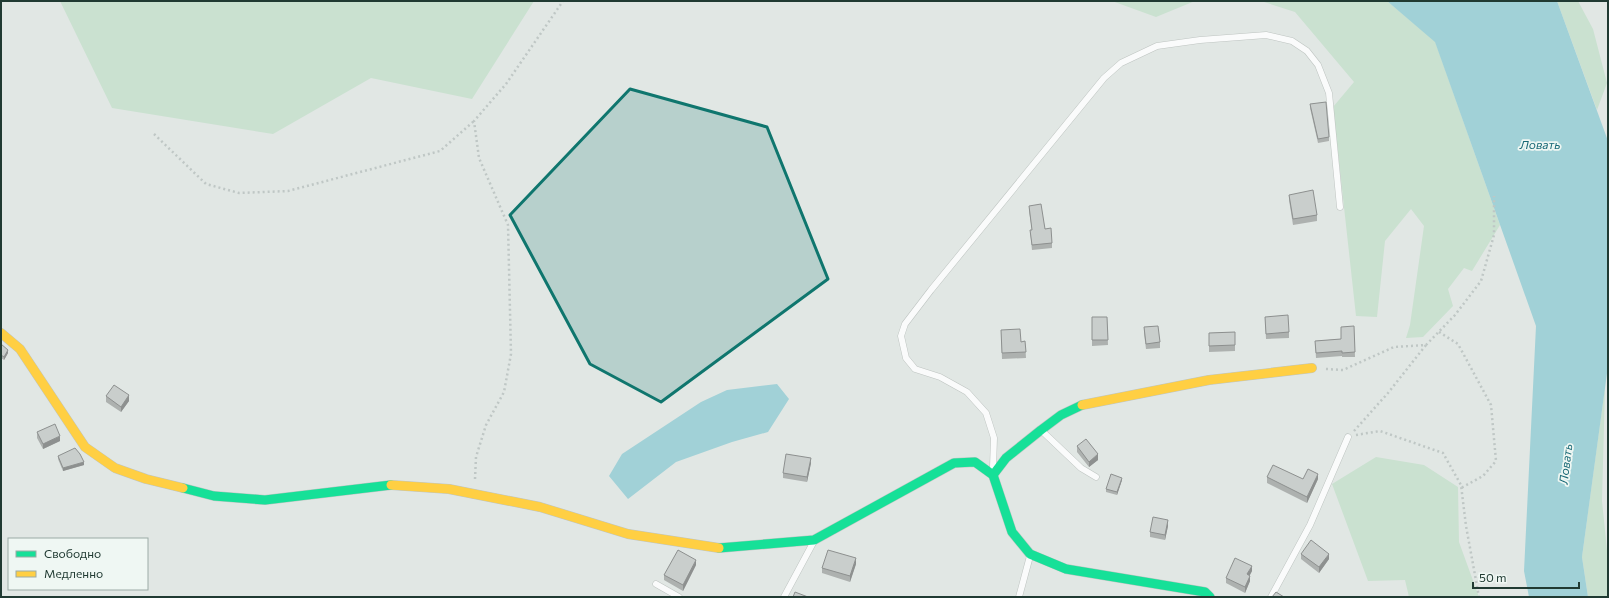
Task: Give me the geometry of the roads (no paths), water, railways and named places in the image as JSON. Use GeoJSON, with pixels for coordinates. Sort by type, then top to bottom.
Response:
{"type":"FeatureCollection","features":[{"type":"Feature","properties":{"kind":"street"},"geometry":{"type":"LineString","coordinates":[[1,332],[20,349],[85,447],[115,468],[146,480],[214,496],[265,500],[394,485],[449,489],[540,507],[628,534],[716,548],[814,540],[954,463],[975,462],[993,475],[1012,532],[1030,554],[1066,569],[1205,592],[1210,597]]}},
{"type":"Feature","properties":{"kind":"street"},"geometry":{"type":"LineString","coordinates":[[993,475],[1006,458],[1041,430],[1061,415],[1085,403],[1209,380],[1312,368]]}},
{"type":"Feature","properties":{"kind":"lane"},"geometry":{"type":"LineString","coordinates":[[993,475],[994,438],[986,413],[967,392],[940,377],[915,369],[906,358],[901,336],[905,324],[930,290],[1104,78],[1121,63],[1157,46],[1200,40],[1266,34],[1292,41],[1306,51],[1318,65],[1329,93],[1340,207]]}},
{"type":"Feature","properties":{"kind":"lane"},"geometry":{"type":"LineString","coordinates":[[1041,430],[1082,468],[1096,477]]}},
{"type":"Feature","properties":{"kind":"lane"},"geometry":{"type":"LineString","coordinates":[[1271,597],[1310,525],[1348,437]]}},
{"type":"Feature","properties":{"kind":"lane"},"geometry":{"type":"LineString","coordinates":[[784,597],[814,540]]}},
{"type":"Feature","properties":{"kind":"lane"},"geometry":{"type":"LineString","coordinates":[[1019,597],[1030,554]]}},
{"type":"Feature","properties":{"kind":"lane"},"geometry":{"type":"LineString","coordinates":[[656,584],[679,597]]}},
{"type":"Feature","properties":{"kind":"water","name":"Ловать"},"geometry":{"type":"Polygon","coordinates":[[[1387,1],[1557,1],[1608,141],[1608,366],[1582,557],[1588,597],[1529,597],[1524,571],[1536,326],[1435,42],[1387,1]]]}},
{"type":"Feature","properties":{"kind":"water"},"geometry":{"type":"Polygon","coordinates":[[[777,384],[789,399],[768,432],[732,442],[676,462],[628,499],[609,476],[622,454],[701,402],[727,390],[777,384]]]}}]}
